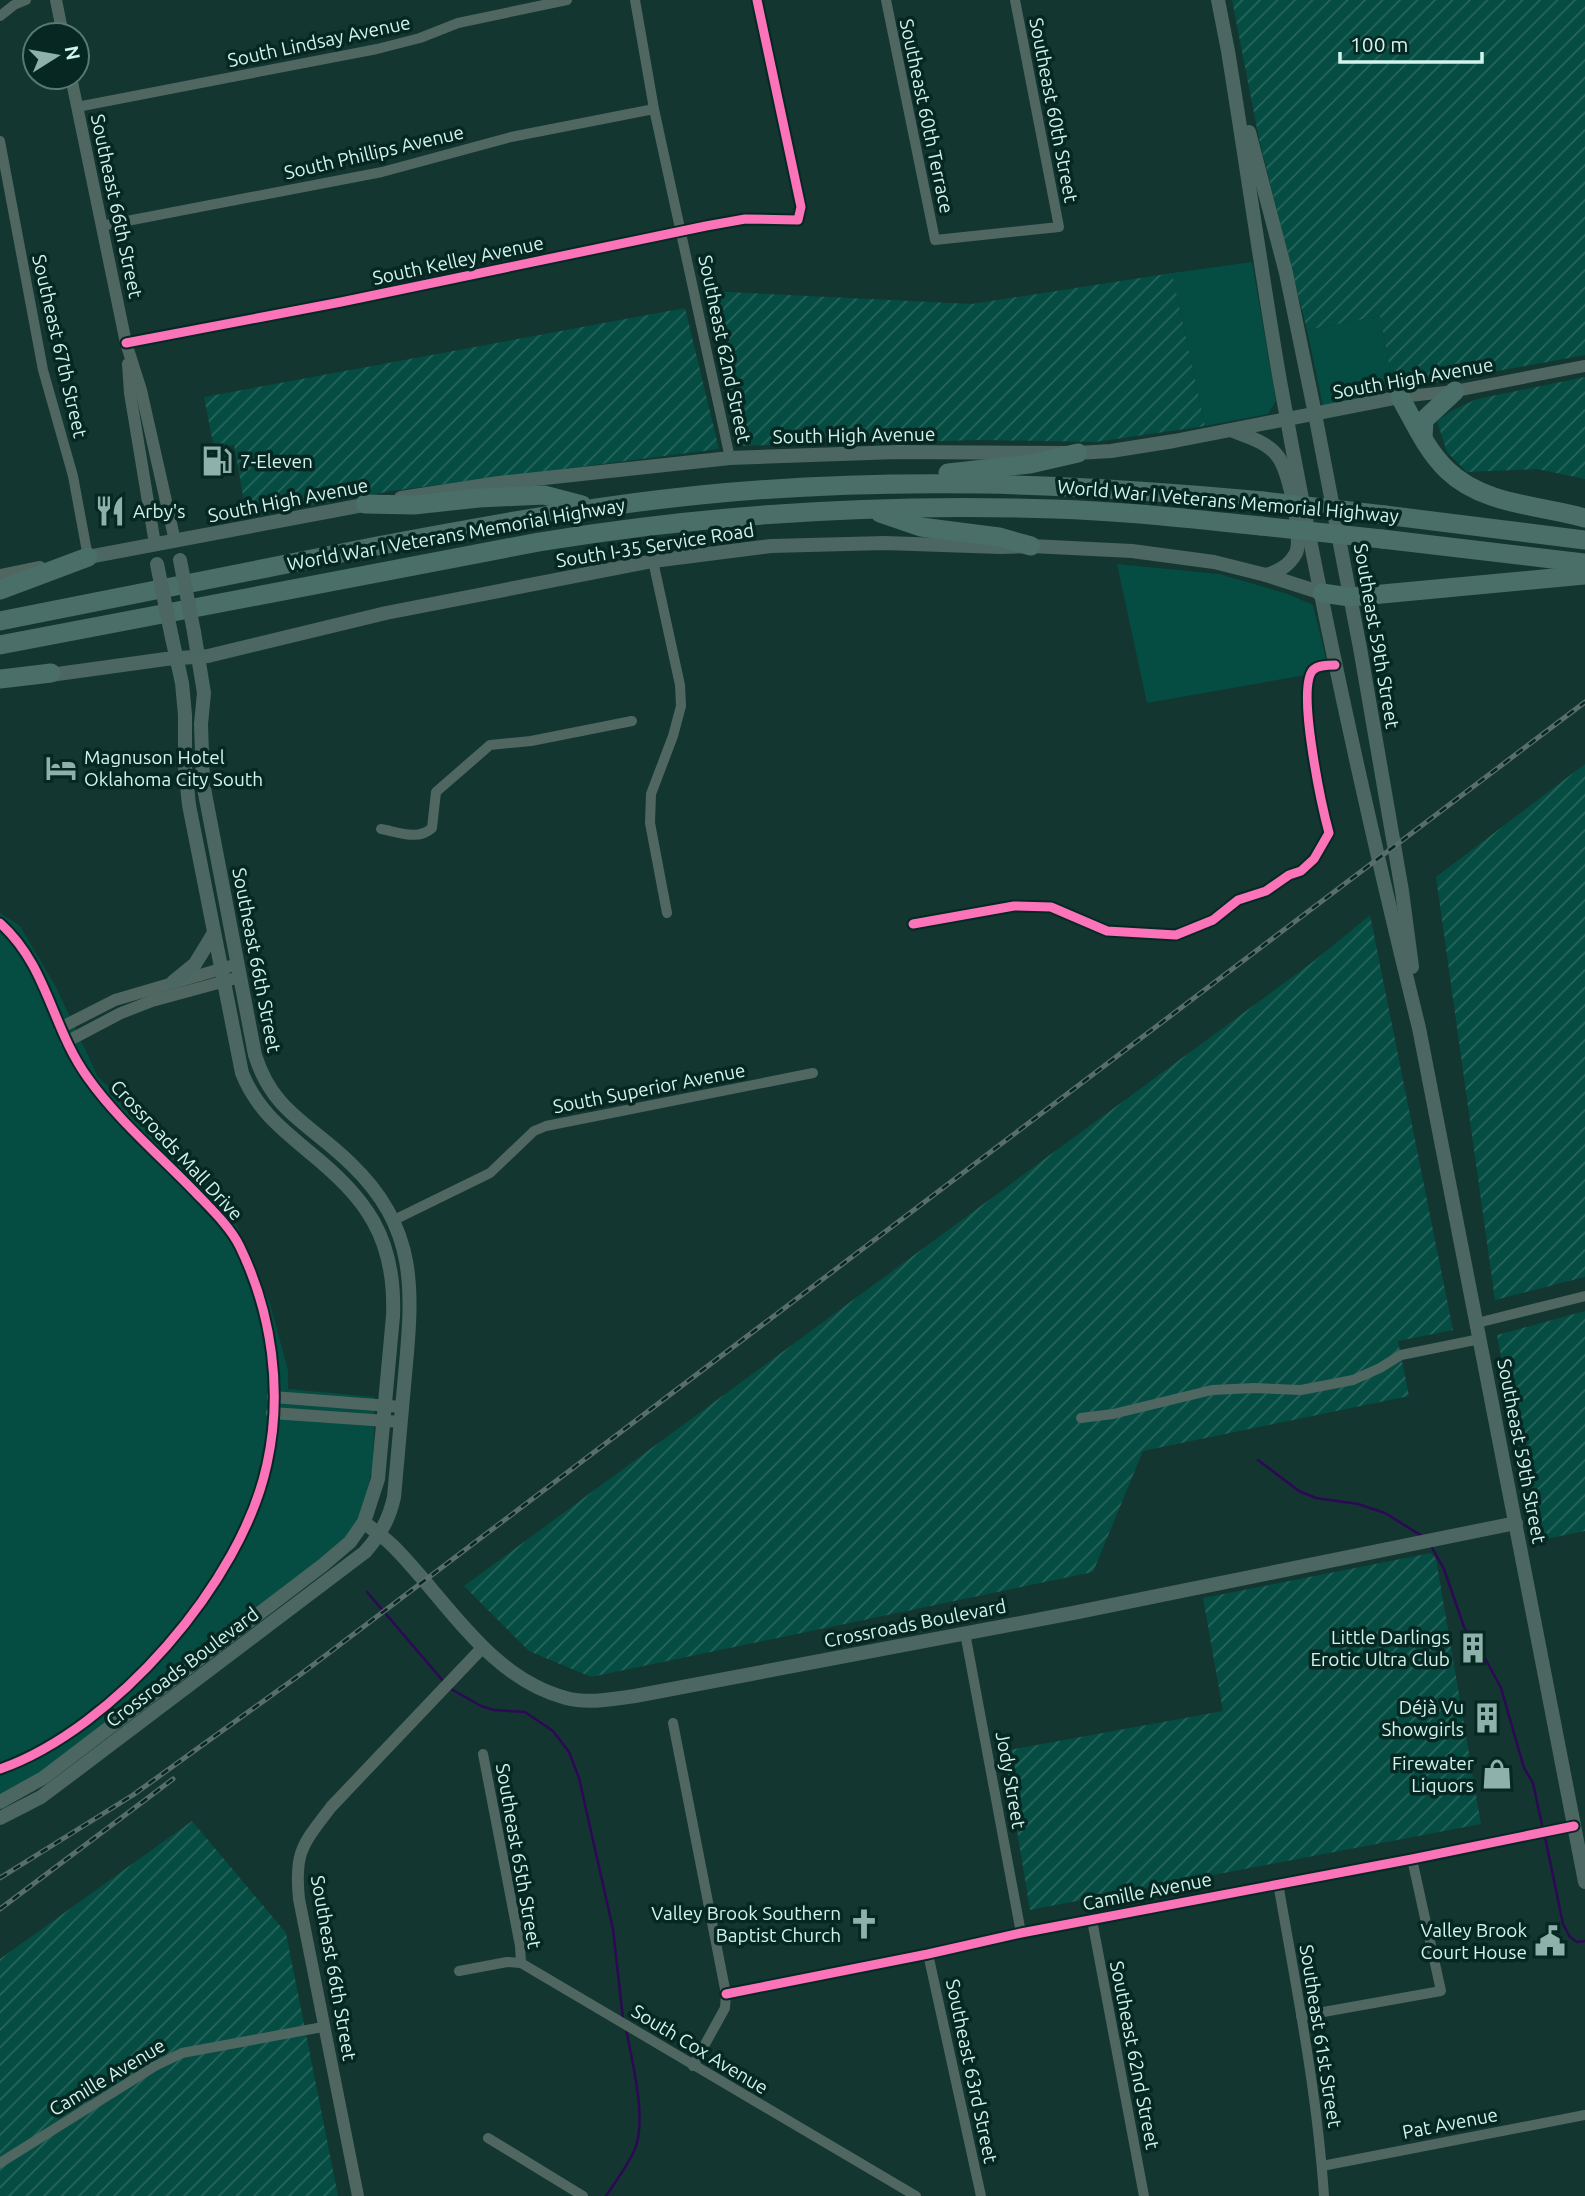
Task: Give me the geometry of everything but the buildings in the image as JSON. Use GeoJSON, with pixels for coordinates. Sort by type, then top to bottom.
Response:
{"type":"FeatureCollection","features":[{"type":"Feature","properties":{"kind":"highway"},"geometry":{"type":"LineString","coordinates":[[1423,438],[1424,420],[1455,391]]}},
{"type":"Feature","properties":{"kind":"highway"},"geometry":{"type":"LineString","coordinates":[[1400,397],[1423,438],[1447,470],[1476,490],[1501,499],[1585,518]]}},
{"type":"Feature","properties":{"kind":"highway"},"geometry":{"type":"LineString","coordinates":[[865,484],[995,466],[1030,464],[1078,453]]}},
{"type":"Feature","properties":{"kind":"highway","name":"World War I Veterans Memorial Highway"},"geometry":{"type":"LineString","coordinates":[[0,621],[534,516],[700,495],[865,484],[994,482],[1068,485],[1263,501],[1585,540]]}},
{"type":"Feature","properties":{"kind":"highway"},"geometry":{"type":"LineString","coordinates":[[365,505],[414,505],[544,495],[593,507]]}},
{"type":"Feature","properties":{"kind":"highway"},"geometry":{"type":"LineString","coordinates":[[866,509],[921,527],[999,537],[1031,546]]}},
{"type":"Feature","properties":{"kind":"highway","name":"World War I Veterans Memorial Highway"},"geometry":{"type":"LineString","coordinates":[[0,645],[607,530],[738,516],[866,509],[1056,509],[1170,516],[1585,564]]}},
{"type":"Feature","properties":{"kind":"highway"},"geometry":{"type":"LineString","coordinates":[[0,590],[88,557]]}},
{"type":"Feature","properties":{"kind":"highway"},"geometry":{"type":"LineString","coordinates":[[1322,593],[1350,597],[1585,575]]}},
{"type":"Feature","properties":{"kind":"highway"},"geometry":{"type":"LineString","coordinates":[[0,679],[51,673]]}},
{"type":"Feature","properties":{"kind":"main road","name":"Southeast 59th Street"},"geometry":{"type":"LineString","coordinates":[[1218,0],[1288,420],[1335,665],[1386,895],[1419,1028],[1585,1882]]}},
{"type":"Feature","properties":{"kind":"main road","name":"Southeast 59th Street"},"geometry":{"type":"LineString","coordinates":[[1228,51],[1286,273],[1315,414],[1402,891],[1419,1028]]}},
{"type":"Feature","properties":{"kind":"main road","name":"South High Avenue"},"geometry":{"type":"LineString","coordinates":[[88,557],[499,483],[730,458],[898,452],[1078,453],[1139,447],[1400,397]]}},
{"type":"Feature","properties":{"kind":"main road"},"geometry":{"type":"LineString","coordinates":[[1232,430],[1272,450],[1285,469],[1289,485],[1299,542],[1290,562],[1280,570],[1266,575]]}},
{"type":"Feature","properties":{"kind":"main road","name":"Southeast 66th Street"},"geometry":{"type":"LineString","coordinates":[[175,541],[204,693],[201,724],[203,783],[255,1055],[267,1087],[288,1111],[351,1163],[369,1182],[394,1220],[403,1244],[411,1288],[402,1415],[394,1497],[390,1517],[380,1535]]}},
{"type":"Feature","properties":{"kind":"main road","name":"South I-35 Service Road"},"geometry":{"type":"LineString","coordinates":[[0,689],[51,673],[198,657],[356,619],[653,561],[771,547],[885,542],[1031,546],[1171,555],[1266,575],[1322,593]]}},
{"type":"Feature","properties":{"kind":"main road","name":"Southeast 66th Street"},"geometry":{"type":"LineString","coordinates":[[155,544],[182,683],[188,796],[242,1073],[257,1103],[281,1129],[355,1194],[378,1230],[386,1250],[394,1294],[378,1479],[364,1522]]}},
{"type":"Feature","properties":{"kind":"main road"},"geometry":{"type":"LineString","coordinates":[[173,982],[195,964],[214,933]]}},
{"type":"Feature","properties":{"kind":"main road","name":"Crossroads Boulevard"},"geometry":{"type":"LineString","coordinates":[[0,1802],[43,1778],[323,1566],[350,1542],[364,1522],[412,1566],[483,1647],[505,1667],[528,1683],[567,1699],[587,1701],[635,1696],[965,1633],[1516,1523]]}},
{"type":"Feature","properties":{"kind":"main road","name":"Crossroads Boulevard"},"geometry":{"type":"LineString","coordinates":[[0,1818],[41,1797],[83,1766],[365,1552],[380,1535]]}},
{"type":"Feature","properties":{"kind":"street"},"geometry":{"type":"LineString","coordinates":[[0,16],[26,0]]}},
{"type":"Feature","properties":{"kind":"street"},"geometry":{"type":"LineString","coordinates":[[56,0],[60,21]]}},
{"type":"Feature","properties":{"kind":"street","name":"South Lindsay Avenue"},"geometry":{"type":"LineString","coordinates":[[77,107],[377,49],[420,38],[458,23],[567,0]]}},
{"type":"Feature","properties":{"kind":"street","name":"Southeast 62nd Street"},"geometry":{"type":"LineString","coordinates":[[635,0],[653,109],[730,458]]}},
{"type":"Feature","properties":{"kind":"street","name":"South Kelley Avenue"},"geometry":{"type":"LineString","coordinates":[[126,342],[341,302],[745,219],[798,220],[801,207],[757,0]]}},
{"type":"Feature","properties":{"kind":"street","name":"Southeast 60th Terrace"},"geometry":{"type":"LineString","coordinates":[[886,0],[935,240],[1059,227]]}},
{"type":"Feature","properties":{"kind":"street","name":"Southeast 60th Street"},"geometry":{"type":"LineString","coordinates":[[1015,0],[1059,227]]}},
{"type":"Feature","properties":{"kind":"street","name":"Southeast 66th Street"},"geometry":{"type":"LineString","coordinates":[[74,91],[126,342],[141,390],[175,541]]}},
{"type":"Feature","properties":{"kind":"street","name":"South Phillips Avenue"},"geometry":{"type":"LineString","coordinates":[[101,226],[382,172],[511,137],[653,109]]}},
{"type":"Feature","properties":{"kind":"street","name":"Southeast 67th Street"},"geometry":{"type":"LineString","coordinates":[[0,141],[38,346],[73,476],[88,557]]}},
{"type":"Feature","properties":{"kind":"street","name":"Southeast 66th Street"},"geometry":{"type":"LineString","coordinates":[[126,342],[130,393],[155,544]]}},
{"type":"Feature","properties":{"kind":"street","name":"South High Avenue"},"geometry":{"type":"LineString","coordinates":[[1400,397],[1455,391],[1585,366]]}},
{"type":"Feature","properties":{"kind":"street","name":"South High Avenue"},"geometry":{"type":"LineString","coordinates":[[0,575],[88,557]]}},
{"type":"Feature","properties":{"kind":"street"},"geometry":{"type":"LineString","coordinates":[[653,561],[680,685],[681,706],[673,736],[651,794],[650,823],[667,913]]}},
{"type":"Feature","properties":{"kind":"street"},"geometry":{"type":"LineString","coordinates":[[913,924],[1014,906],[1051,907],[1107,931],[1177,935],[1213,920],[1238,900],[1266,891],[1289,875],[1301,871],[1314,859],[1329,833],[1318,789],[1307,683],[1313,670],[1321,666],[1335,665]]}},
{"type":"Feature","properties":{"kind":"street"},"geometry":{"type":"LineString","coordinates":[[381,829],[426,834],[432,828],[436,792],[490,745],[531,741],[632,721]]}},
{"type":"Feature","properties":{"kind":"street","name":"Crossroads Mall Drive"},"geometry":{"type":"LineString","coordinates":[[0,923],[27,953],[74,1059],[94,1087],[214,1211],[239,1244],[264,1308],[272,1350],[273,1397],[267,1465],[247,1526],[219,1575],[187,1619],[144,1672],[103,1708],[51,1745],[0,1769]]}},
{"type":"Feature","properties":{"kind":"street"},"geometry":{"type":"LineString","coordinates":[[60,1028],[115,1000],[173,982],[239,971]]}},
{"type":"Feature","properties":{"kind":"street"},"geometry":{"type":"LineString","coordinates":[[66,1042],[121,1013],[222,975]]}},
{"type":"Feature","properties":{"kind":"street","name":"South Superior Avenue"},"geometry":{"type":"LineString","coordinates":[[394,1220],[490,1173],[524,1139],[546,1126],[813,1073]]}},
{"type":"Feature","properties":{"kind":"street"},"geometry":{"type":"LineString","coordinates":[[1477,1323],[1585,1296]]}},
{"type":"Feature","properties":{"kind":"street"},"geometry":{"type":"LineString","coordinates":[[1081,1418],[1113,1414],[1212,1390],[1301,1390],[1353,1380],[1401,1354],[1480,1339]]}},
{"type":"Feature","properties":{"kind":"street"},"geometry":{"type":"LineString","coordinates":[[273,1397],[402,1415]]}},
{"type":"Feature","properties":{"kind":"street"},"geometry":{"type":"LineString","coordinates":[[272,1413],[384,1413]]}},
{"type":"Feature","properties":{"kind":"street","name":"Jody Street"},"geometry":{"type":"LineString","coordinates":[[965,1633],[1021,1933]]}},
{"type":"Feature","properties":{"kind":"street","name":"Southeast 66th Street"},"geometry":{"type":"LineString","coordinates":[[358,2196],[299,1899],[296,1875],[299,1854],[331,1807],[483,1647]]}},
{"type":"Feature","properties":{"kind":"street"},"geometry":{"type":"LineString","coordinates":[[673,1723],[726,1994],[725,2008],[693,2066]]}},
{"type":"Feature","properties":{"kind":"street","name":"Southeast 65th Street"},"geometry":{"type":"LineString","coordinates":[[483,1754],[521,1963]]}},
{"type":"Feature","properties":{"kind":"street","name":"Camille Avenue"},"geometry":{"type":"LineString","coordinates":[[726,1994],[1021,1933],[1574,1826]]}},
{"type":"Feature","properties":{"kind":"street"},"geometry":{"type":"LineString","coordinates":[[1301,2016],[1441,1992],[1412,1859]]}},
{"type":"Feature","properties":{"kind":"street","name":"Southeast 61st Street"},"geometry":{"type":"LineString","coordinates":[[1278,1883],[1310,2061],[1324,2196]]}},
{"type":"Feature","properties":{"kind":"street","name":"Southeast 62nd Street"},"geometry":{"type":"LineString","coordinates":[[1092,1920],[1144,2196]]}},
{"type":"Feature","properties":{"kind":"street","name":"Southeast 63rd Street"},"geometry":{"type":"LineString","coordinates":[[928,1954],[981,2196]]}},
{"type":"Feature","properties":{"kind":"street"},"geometry":{"type":"LineString","coordinates":[[459,1971],[507,1962],[521,1963]]}},
{"type":"Feature","properties":{"kind":"street","name":"South Cox Avenue"},"geometry":{"type":"LineString","coordinates":[[521,1963],[916,2196]]}},
{"type":"Feature","properties":{"kind":"street","name":"Camille Avenue"},"geometry":{"type":"LineString","coordinates":[[0,2163],[155,2066],[182,2053],[323,2027]]}},
{"type":"Feature","properties":{"kind":"street","name":"Pat Avenue"},"geometry":{"type":"LineString","coordinates":[[1322,2166],[1585,2115]]}},
{"type":"Feature","properties":{"kind":"street"},"geometry":{"type":"LineString","coordinates":[[488,2138],[583,2196]]}},
{"type":"Feature","properties":{"kind":"shaded area"},"geometry":{"type":"Polygon","coordinates":[[[1232,0],[1585,0],[1585,355],[1394,390],[1380,316],[1307,330],[1259,139],[1232,0]]]}},
{"type":"Feature","properties":{"kind":"shaded area"},"geometry":{"type":"Polygon","coordinates":[[[1252,262],[1276,401],[1268,414],[1205,426],[1172,273],[1252,262]]]}},
{"type":"Feature","properties":{"kind":"shaded area"},"geometry":{"type":"Polygon","coordinates":[[[1172,273],[1205,426],[1095,442],[982,440],[735,446],[706,291],[972,304],[1172,273]]]}},
{"type":"Feature","properties":{"kind":"shaded area"},"geometry":{"type":"Polygon","coordinates":[[[685,308],[719,449],[391,491],[247,518],[234,445],[214,448],[204,397],[685,308]]]}},
{"type":"Feature","properties":{"kind":"shaded area"},"geometry":{"type":"Polygon","coordinates":[[[1380,316],[1394,390],[1323,406],[1307,330],[1380,316]]]}},
{"type":"Feature","properties":{"kind":"shaded area"},"geometry":{"type":"Polygon","coordinates":[[[1585,377],[1585,479],[1537,469],[1467,472],[1447,452],[1437,421],[1451,411],[1477,399],[1585,377]]]}},
{"type":"Feature","properties":{"kind":"shaded area"},"geometry":{"type":"Polygon","coordinates":[[[1117,564],[1219,574],[1288,594],[1313,605],[1329,671],[1147,703],[1117,564]]]}},
{"type":"Feature","properties":{"kind":"shaded area"},"geometry":{"type":"Polygon","coordinates":[[[1585,764],[1585,1277],[1495,1300],[1436,877],[1585,764]]]}},
{"type":"Feature","properties":{"kind":"shaded area"},"geometry":{"type":"Polygon","coordinates":[[[0,913],[20,926],[56,987],[98,1077],[177,1149],[229,1207],[270,1304],[288,1370],[288,1389],[375,1397],[373,1465],[362,1514],[347,1535],[319,1562],[37,1775],[0,1796],[0,913]]]}},
{"type":"Feature","properties":{"kind":"shaded area"},"geometry":{"type":"Polygon","coordinates":[[[1370,915],[1453,1330],[1398,1341],[1409,1396],[1143,1451],[1093,1572],[591,1677],[529,1651],[464,1586],[1314,961],[1370,915]]]}},
{"type":"Feature","properties":{"kind":"shaded area"},"geometry":{"type":"Polygon","coordinates":[[[1585,1311],[1585,1531],[1536,1541],[1497,1335],[1585,1311]]]}},
{"type":"Feature","properties":{"kind":"shaded area"},"geometry":{"type":"Polygon","coordinates":[[[1431,1553],[1436,1559],[1481,1824],[1030,1910],[1004,1751],[1223,1711],[1203,1598],[1431,1553]]]}},
{"type":"Feature","properties":{"kind":"shaded area"},"geometry":{"type":"Polygon","coordinates":[[[192,1821],[286,1933],[338,2196],[0,2196],[0,1959],[192,1821]]]}},
{"type":"Feature","properties":{"kind":"waterway"},"geometry":{"type":"LineString","coordinates":[[1258,1460],[1299,1491],[1316,1498],[1358,1504],[1385,1513],[1422,1536]]}},
{"type":"Feature","properties":{"kind":"waterway"},"geometry":{"type":"LineString","coordinates":[[1431,1546],[1444,1569],[1464,1627],[1501,1688],[1524,1768],[1533,1783],[1543,1830]]}},
{"type":"Feature","properties":{"kind":"waterway"},"geometry":{"type":"LineString","coordinates":[[367,1592],[444,1682]]}},
{"type":"Feature","properties":{"kind":"waterway"},"geometry":{"type":"LineString","coordinates":[[451,1689],[481,1706],[494,1710],[525,1712],[553,1731],[569,1752],[579,1778],[613,1929],[623,2019]]}},
{"type":"Feature","properties":{"kind":"waterway"},"geometry":{"type":"LineString","coordinates":[[1545,1837],[1563,1924],[1570,1937],[1577,1942],[1585,1941]]}},
{"type":"Feature","properties":{"kind":"waterway"},"geometry":{"type":"LineString","coordinates":[[606,2196],[635,2149],[640,2122],[626,2029]]}},
{"type":"Feature","properties":{"kind":"railway"},"geometry":{"type":"LineString","coordinates":[[0,1878],[133,1795],[301,1674],[1585,702]]}},
{"type":"Feature","properties":{"kind":"railway"},"geometry":{"type":"LineString","coordinates":[[0,1909],[173,1779]]}},
{"type":"Feature","properties":{"kind":"cycle path"},"geometry":{"type":"LineString","coordinates":[[126,343],[341,302],[706,226],[745,219],[798,220],[801,207],[757,0]]}},
{"type":"Feature","properties":{"kind":"cycle path"},"geometry":{"type":"LineString","coordinates":[[913,924],[1014,906],[1051,907],[1107,931],[1176,935],[1213,920],[1238,900],[1266,891],[1289,875],[1301,871],[1314,859],[1329,833],[1312,748],[1307,699],[1309,681],[1315,668],[1335,665]]}},
{"type":"Feature","properties":{"kind":"cycle path"},"geometry":{"type":"LineString","coordinates":[[0,923],[29,958],[65,1038],[99,1093],[212,1210],[236,1239],[260,1299],[272,1353],[274,1381],[272,1437],[253,1509],[231,1556],[202,1602],[167,1646],[128,1686],[86,1721],[43,1749],[0,1769]]}},
{"type":"Feature","properties":{"kind":"cycle path"},"geometry":{"type":"LineString","coordinates":[[726,1994],[1021,1933],[1574,1826]]}},
{"type":"Feature","properties":{"kind":"place","name":"7-Eleven"},"geometry":{"type":"Point","coordinates":[217,461]}},
{"type":"Feature","properties":{"kind":"place","name":"Arby's"},"geometry":{"type":"Point","coordinates":[110,511]}},
{"type":"Feature","properties":{"kind":"place","name":"Magnuson Hotel Oklahoma City South"},"geometry":{"type":"Point","coordinates":[61,768]}},
{"type":"Feature","properties":{"kind":"place","name":"Little Darlings Erotic Ultra Club"},"geometry":{"type":"Point","coordinates":[1473,1648]}},
{"type":"Feature","properties":{"kind":"place","name":"Déjà Vu Showgirls"},"geometry":{"type":"Point","coordinates":[1487,1718]}},
{"type":"Feature","properties":{"kind":"place","name":"Firewater Liquors"},"geometry":{"type":"Point","coordinates":[1497,1774]}},
{"type":"Feature","properties":{"kind":"place","name":"Valley Brook Southern Baptist Church"},"geometry":{"type":"Point","coordinates":[864,1924]}},
{"type":"Feature","properties":{"kind":"place","name":"Valley Brook Court House"},"geometry":{"type":"Point","coordinates":[1550,1941]}}]}
